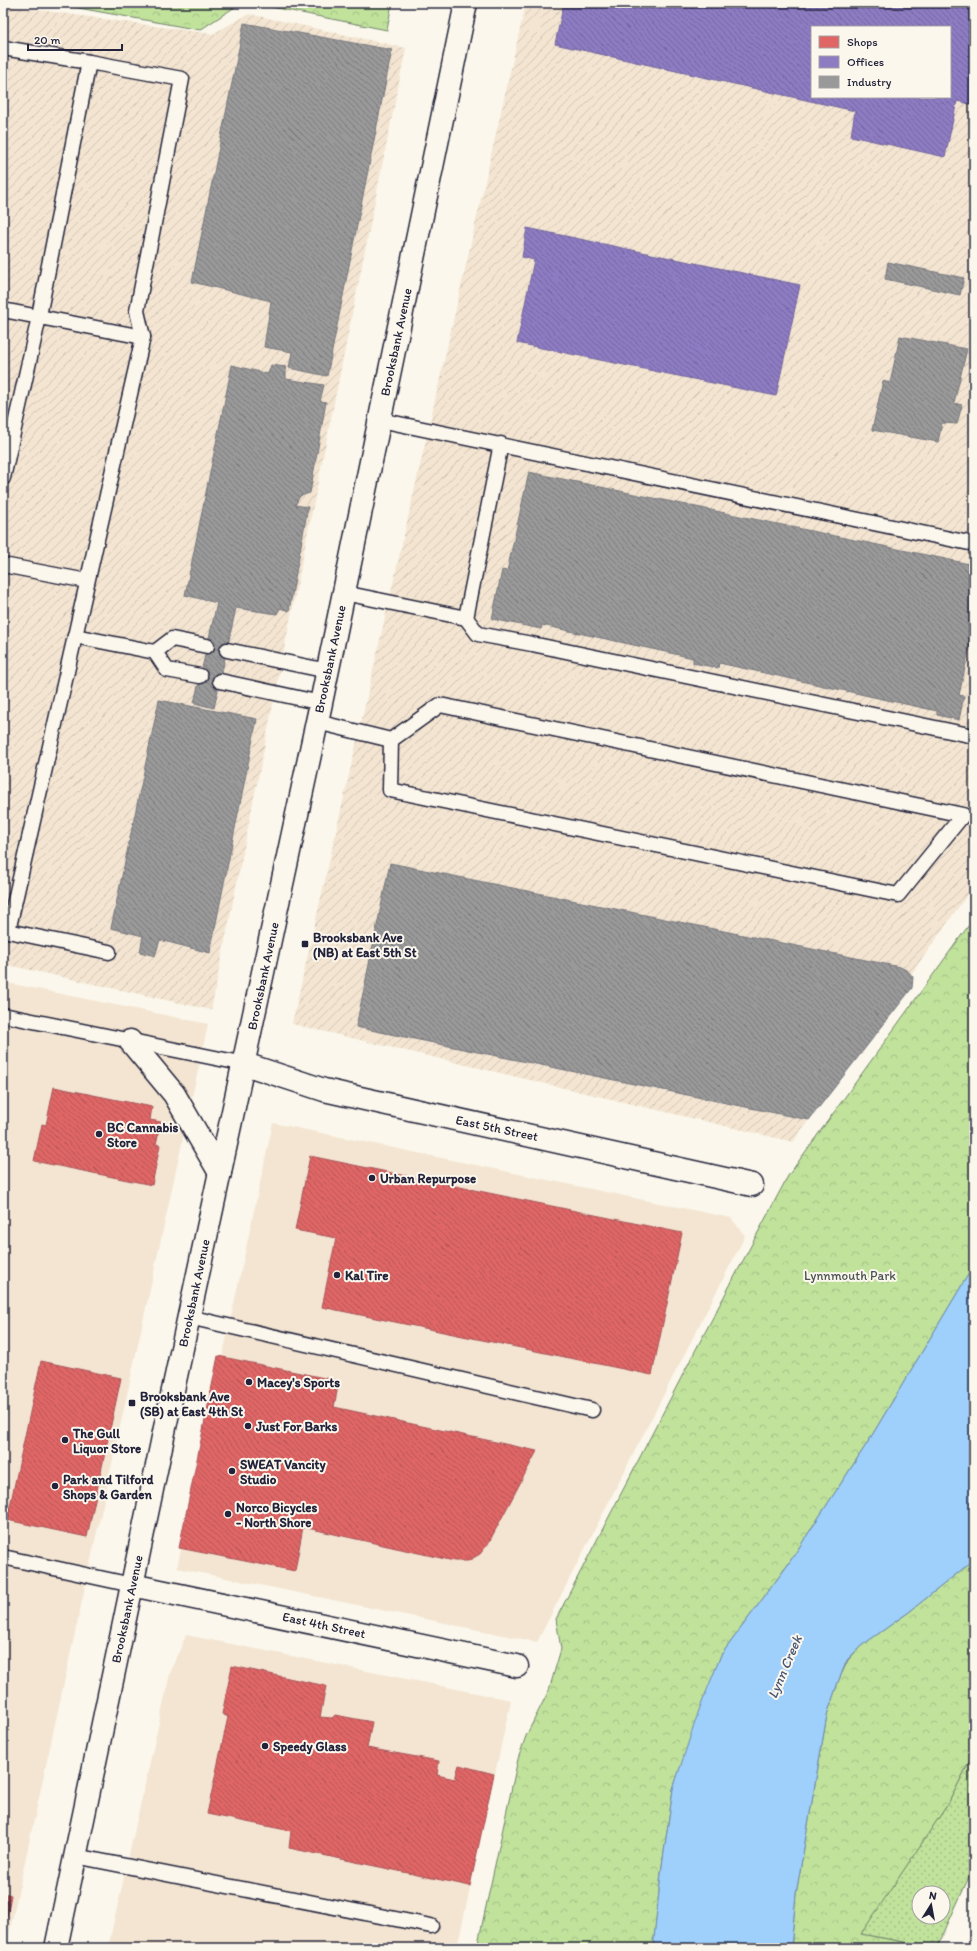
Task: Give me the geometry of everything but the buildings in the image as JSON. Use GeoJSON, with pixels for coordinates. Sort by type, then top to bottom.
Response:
{"type":"FeatureCollection","features":[{"type":"Feature","properties":{"kind":"main road","name":"Brooksbank Avenue"},"geometry":{"type":"LineString","coordinates":[[56,1948],[189,1317],[245,1064],[328,671],[466,3]]}},
{"type":"Feature","properties":{"kind":"main road"},"geometry":{"type":"LineString","coordinates":[[130,1041],[174,1094],[220,1173]]}},
{"type":"Feature","properties":{"kind":"main road","name":"East 5th Street"},"geometry":{"type":"LineString","coordinates":[[245,1064],[324,1090],[752,1185]]}},
{"type":"Feature","properties":{"kind":"main road","name":"East 4th Street"},"geometry":{"type":"LineString","coordinates":[[132,1585],[517,1666]]}},
{"type":"Feature","properties":{"kind":"lane"},"geometry":{"type":"LineString","coordinates":[[3,48],[182,79],[137,311],[143,337],[75,636],[5,930],[109,952]]}},
{"type":"Feature","properties":{"kind":"lane"},"geometry":{"type":"LineString","coordinates":[[3,478],[38,317],[88,62]]}},
{"type":"Feature","properties":{"kind":"lane"},"geometry":{"type":"LineString","coordinates":[[3,310],[143,337]]}},
{"type":"Feature","properties":{"kind":"lane"},"geometry":{"type":"LineString","coordinates":[[380,420],[501,444],[974,544]]}},
{"type":"Feature","properties":{"kind":"lane"},"geometry":{"type":"LineString","coordinates":[[466,618],[501,444]]}},
{"type":"Feature","properties":{"kind":"lane"},"geometry":{"type":"LineString","coordinates":[[3,565],[87,581]]}},
{"type":"Feature","properties":{"kind":"lane"},"geometry":{"type":"LineString","coordinates":[[344,593],[466,618],[478,634],[548,647],[974,736]]}},
{"type":"Feature","properties":{"kind":"lane"},"geometry":{"type":"LineString","coordinates":[[75,636],[155,652],[167,670],[200,676]]}},
{"type":"Feature","properties":{"kind":"lane"},"geometry":{"type":"LineString","coordinates":[[155,652],[172,639],[207,646]]}},
{"type":"Feature","properties":{"kind":"lane"},"geometry":{"type":"LineString","coordinates":[[227,650],[328,671]]}},
{"type":"Feature","properties":{"kind":"lane"},"geometry":{"type":"LineString","coordinates":[[220,681],[319,712],[391,740]]}},
{"type":"Feature","properties":{"kind":"lane"},"geometry":{"type":"LineString","coordinates":[[440,705],[963,815],[898,895],[390,790],[391,740],[440,705]]}},
{"type":"Feature","properties":{"kind":"lane"},"geometry":{"type":"LineString","coordinates":[[3,1015],[245,1064]]}},
{"type":"Feature","properties":{"kind":"lane"},"geometry":{"type":"LineString","coordinates":[[189,1317],[592,1410]]}},
{"type":"Feature","properties":{"kind":"lane"},"geometry":{"type":"LineString","coordinates":[[3,1557],[132,1585]]}},
{"type":"Feature","properties":{"kind":"lane"},"geometry":{"type":"LineString","coordinates":[[75,1856],[431,1926]]}},
{"type":"Feature","properties":{"kind":"shaded area"},"geometry":{"type":"Polygon","coordinates":[[[526,3],[974,3],[974,885],[793,1142],[292,1024],[526,3]]]}},
{"type":"Feature","properties":{"kind":"shaded area"},"geometry":{"type":"Polygon","coordinates":[[[3,5],[212,34],[249,14],[406,48],[211,1010],[3,964],[3,5]]]}},
{"type":"Feature","properties":{"kind":"shaded area","name":"Park and Tilford Shops & Garden"},"geometry":{"type":"Polygon","coordinates":[[[3,982],[208,1024],[6,1948],[3,1948],[3,982]]]}},
{"type":"Feature","properties":{"kind":"shaded area"},"geometry":{"type":"Polygon","coordinates":[[[273,1123],[731,1218],[745,1236],[537,1642],[177,1568],[273,1123]]]}},
{"type":"Feature","properties":{"kind":"shaded area"},"geometry":{"type":"Polygon","coordinates":[[[186,1635],[511,1700],[457,1948],[108,1948],[170,1674],[186,1635]]]}},
{"type":"Feature","properties":{"kind":"green space"},"geometry":{"type":"Polygon","coordinates":[[[51,3],[241,3],[200,30],[51,3]]]}},
{"type":"Feature","properties":{"kind":"green space"},"geometry":{"type":"Polygon","coordinates":[[[251,3],[392,3],[387,30],[251,3]]]}},
{"type":"Feature","properties":{"kind":"green space","name":"Lynnmouth Park"},"geometry":{"type":"Polygon","coordinates":[[[974,918],[974,1265],[868,1442],[787,1566],[721,1655],[673,1789],[661,1873],[653,1948],[477,1948],[518,1759],[526,1736],[549,1690],[561,1649],[556,1619],[788,1176],[974,918]]]}},
{"type":"Feature","properties":{"kind":"green space"},"geometry":{"type":"Polygon","coordinates":[[[974,1559],[974,1753],[948,1804],[862,1934],[936,1948],[791,1948],[796,1894],[827,1715],[838,1682],[848,1660],[861,1646],[909,1612],[974,1559]]]}},
{"type":"Feature","properties":{"kind":"green space"},"geometry":{"type":"Polygon","coordinates":[[[974,1753],[974,1866],[951,1917],[951,1885],[911,1885],[911,1925],[947,1925],[937,1948],[861,1934],[948,1804],[974,1753]]]}},
{"type":"Feature","properties":{"kind":"water","name":"Lynn Creek"},"geometry":{"type":"Polygon","coordinates":[[[974,1265],[974,1559],[909,1612],[861,1646],[847,1660],[827,1715],[796,1894],[791,1948],[653,1948],[661,1873],[673,1789],[699,1710],[721,1655],[787,1566],[868,1442],[974,1265]]]}},
{"type":"Feature","properties":{"kind":"place","name":"Brooksbank Ave (NB) at East 5th St"},"geometry":{"type":"Point","coordinates":[305,944]}},
{"type":"Feature","properties":{"kind":"place","name":"BC Cannabis Store"},"geometry":{"type":"Point","coordinates":[99,1134]}},
{"type":"Feature","properties":{"kind":"place","name":"Urban Repurpose"},"geometry":{"type":"Point","coordinates":[372,1178]}},
{"type":"Feature","properties":{"kind":"place","name":"Kal Tire"},"geometry":{"type":"Point","coordinates":[337,1275]}},
{"type":"Feature","properties":{"kind":"place","name":"Macey's Sports"},"geometry":{"type":"Point","coordinates":[249,1382]}},
{"type":"Feature","properties":{"kind":"place","name":"Brooksbank Ave (SB) at East 4th St"},"geometry":{"type":"Point","coordinates":[132,1403]}},
{"type":"Feature","properties":{"kind":"place","name":"Just For Barks"},"geometry":{"type":"Point","coordinates":[248,1426]}},
{"type":"Feature","properties":{"kind":"place","name":"The Gull Liquor Store"},"geometry":{"type":"Point","coordinates":[65,1440]}},
{"type":"Feature","properties":{"kind":"place","name":"SWEAT Vancity Studio"},"geometry":{"type":"Point","coordinates":[232,1471]}},
{"type":"Feature","properties":{"kind":"place","name":"Park and Tilford Shops & Garden"},"geometry":{"type":"Point","coordinates":[55,1486]}},
{"type":"Feature","properties":{"kind":"place","name":"Norco Bicycles - North Shore"},"geometry":{"type":"Point","coordinates":[228,1514]}},
{"type":"Feature","properties":{"kind":"place","name":"Speedy Glass"},"geometry":{"type":"Point","coordinates":[265,1746]}}]}
